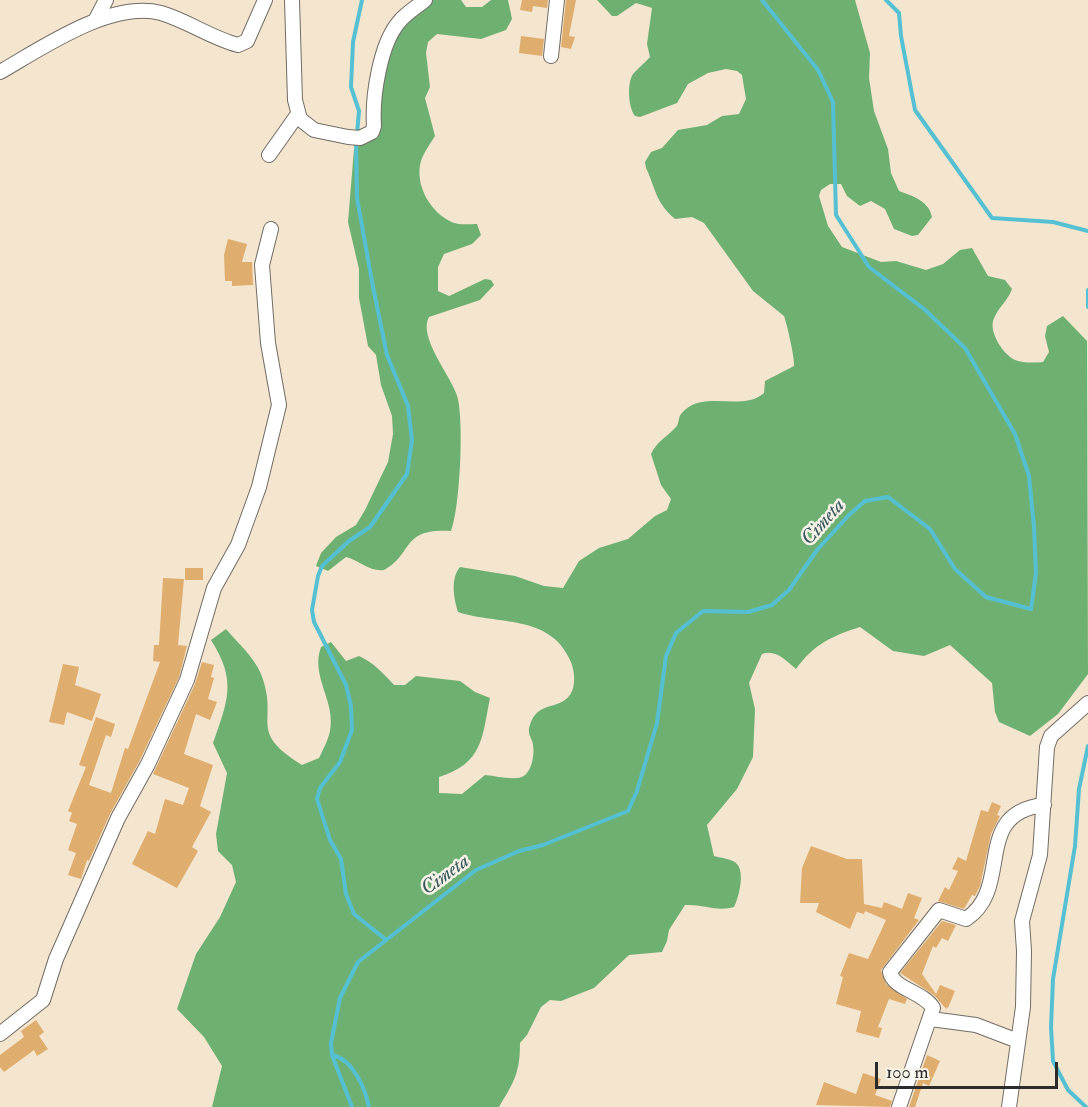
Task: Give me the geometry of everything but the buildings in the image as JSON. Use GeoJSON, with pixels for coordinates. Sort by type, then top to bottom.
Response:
{"type":"FeatureCollection","features":[{"type":"Feature","properties":{"kind":"street"},"geometry":{"type":"LineString","coordinates":[[95,21],[106,0]]}},
{"type":"Feature","properties":{"kind":"street"},"geometry":{"type":"LineString","coordinates":[[0,72],[95,21],[116,13],[159,12],[238,45],[247,41],[265,0]]}},
{"type":"Feature","properties":{"kind":"street"},"geometry":{"type":"LineString","coordinates":[[292,0],[295,100],[298,114],[303,123],[314,130],[360,138],[372,132],[382,58],[388,40],[399,22],[425,0]]}},
{"type":"Feature","properties":{"kind":"street"},"geometry":{"type":"LineString","coordinates":[[551,56],[557,0]]}},
{"type":"Feature","properties":{"kind":"street"},"geometry":{"type":"LineString","coordinates":[[269,155],[278,139],[298,114]]}},
{"type":"Feature","properties":{"kind":"street"},"geometry":{"type":"LineString","coordinates":[[0,1034],[43,1000],[56,959],[118,818],[148,764],[187,680],[214,588],[238,545],[259,487],[279,405],[268,343],[262,265],[271,229]]}},
{"type":"Feature","properties":{"kind":"street"},"geometry":{"type":"LineString","coordinates":[[1009,1107],[1023,1007],[1022,921],[1041,855],[1046,754],[1051,736],[1088,703]]}},
{"type":"Feature","properties":{"kind":"street"},"geometry":{"type":"LineString","coordinates":[[899,1107],[933,1008],[929,1002],[893,980],[890,972],[892,967],[908,952],[939,910],[966,919],[980,907],[989,888],[1003,826],[1027,807],[1044,805]]}},
{"type":"Feature","properties":{"kind":"street"},"geometry":{"type":"LineString","coordinates":[[931,1019],[976,1025],[1018,1041]]}},
{"type":"Feature","properties":{"kind":"green space"},"geometry":{"type":"Polygon","coordinates":[[[430,0],[461,0],[466,7],[482,7],[491,0],[508,0],[512,19],[506,30],[481,39],[437,34],[428,42],[426,53],[430,87],[425,98],[435,136],[421,161],[419,170],[422,189],[438,213],[454,223],[477,224],[481,235],[472,244],[444,254],[438,267],[438,291],[449,296],[485,279],[491,280],[494,285],[480,300],[429,317],[427,325],[431,344],[456,393],[459,404],[461,440],[454,520],[451,531],[435,531],[415,538],[400,557],[384,570],[370,568],[346,557],[328,571],[316,566],[321,553],[336,537],[356,525],[388,462],[393,434],[392,416],[381,385],[376,355],[368,346],[359,298],[359,269],[348,222],[354,149],[369,140],[370,87],[403,27],[430,0]]]}},
{"type":"Feature","properties":{"kind":"green space"},"geometry":{"type":"Polygon","coordinates":[[[597,0],[855,0],[870,53],[869,78],[874,111],[888,149],[891,173],[899,191],[924,203],[932,217],[918,235],[912,236],[894,229],[885,209],[871,201],[860,206],[847,196],[841,184],[830,184],[821,190],[819,196],[828,226],[842,247],[881,262],[896,261],[926,270],[943,264],[960,250],[972,248],[988,276],[1005,280],[1012,289],[993,321],[993,332],[998,343],[1010,357],[1021,362],[1043,362],[1049,352],[1045,336],[1047,326],[1063,316],[1087,341],[1088,674],[1058,714],[1030,736],[999,722],[995,712],[992,683],[950,645],[924,656],[893,651],[860,627],[824,642],[796,669],[776,654],[762,654],[749,683],[755,709],[753,757],[737,789],[707,825],[714,856],[733,861],[741,873],[738,897],[734,907],[722,909],[685,905],[669,930],[662,952],[629,955],[594,988],[561,1001],[550,1000],[541,1007],[527,1035],[520,1043],[515,1077],[499,1107],[212,1107],[222,1066],[204,1037],[177,1009],[196,954],[220,917],[236,882],[232,865],[218,851],[216,834],[227,773],[213,743],[226,702],[227,679],[219,654],[211,640],[226,629],[254,662],[261,674],[266,691],[269,734],[285,753],[302,765],[319,758],[330,731],[330,709],[318,658],[321,647],[331,642],[346,661],[359,656],[374,665],[394,685],[405,685],[416,676],[460,681],[475,692],[490,698],[478,747],[464,764],[439,777],[439,793],[462,794],[485,775],[522,777],[529,770],[533,760],[533,743],[529,730],[534,716],[539,711],[560,703],[569,696],[574,683],[573,667],[561,645],[550,635],[536,628],[458,612],[454,583],[460,567],[515,576],[544,586],[563,588],[579,561],[599,548],[628,539],[655,516],[667,510],[671,499],[661,485],[651,454],[677,426],[681,414],[690,406],[700,403],[755,399],[764,393],[765,381],[794,366],[784,316],[753,291],[704,223],[692,217],[675,219],[668,213],[660,201],[646,168],[645,162],[651,152],[662,148],[678,130],[707,125],[722,116],[739,114],[746,99],[742,75],[737,71],[726,69],[708,73],[688,84],[677,103],[640,117],[635,116],[629,89],[633,74],[650,57],[647,44],[652,8],[636,3],[617,16],[612,16],[597,0]]]}},
{"type":"Feature","properties":{"kind":"waterway"},"geometry":{"type":"LineString","coordinates":[[357,134],[359,111],[351,87],[353,42],[362,0]]}},
{"type":"Feature","properties":{"kind":"waterway","name":"Cimeta"},"geometry":{"type":"LineString","coordinates":[[352,1107],[332,1055],[331,1043],[340,998],[358,962],[476,870],[519,851],[543,845],[628,811],[637,791],[657,723],[666,656],[676,633],[703,611],[748,612],[772,605],[789,590],[817,550],[849,515],[865,501],[888,497],[930,529],[955,569],[986,597],[1031,609],[1036,573],[1034,527],[1029,476],[1015,434],[965,348],[924,309],[869,267],[836,215],[833,102],[818,70],[762,0]]}},
{"type":"Feature","properties":{"kind":"waterway"},"geometry":{"type":"LineString","coordinates":[[886,0],[899,13],[915,110],[992,218],[1053,222],[1088,231]]}},
{"type":"Feature","properties":{"kind":"waterway"},"geometry":{"type":"LineString","coordinates":[[356,142],[357,198],[373,287],[387,355],[408,406],[412,440],[407,474],[370,527],[349,541],[322,566],[318,576],[312,610],[314,622],[346,685],[351,706],[352,730],[340,762],[320,788],[317,799],[330,840],[341,859],[346,894],[354,914],[385,939]]}},
{"type":"Feature","properties":{"kind":"waterway"},"geometry":{"type":"LineString","coordinates":[[1088,290],[1088,307]]}},
{"type":"Feature","properties":{"kind":"waterway"},"geometry":{"type":"LineString","coordinates":[[1086,1107],[1068,1090],[1053,1061],[1051,1027],[1053,979],[1075,846],[1079,789],[1088,746]]}},
{"type":"Feature","properties":{"kind":"waterway"},"geometry":{"type":"LineString","coordinates":[[333,1055],[346,1063],[357,1076],[369,1107]]}}]}
